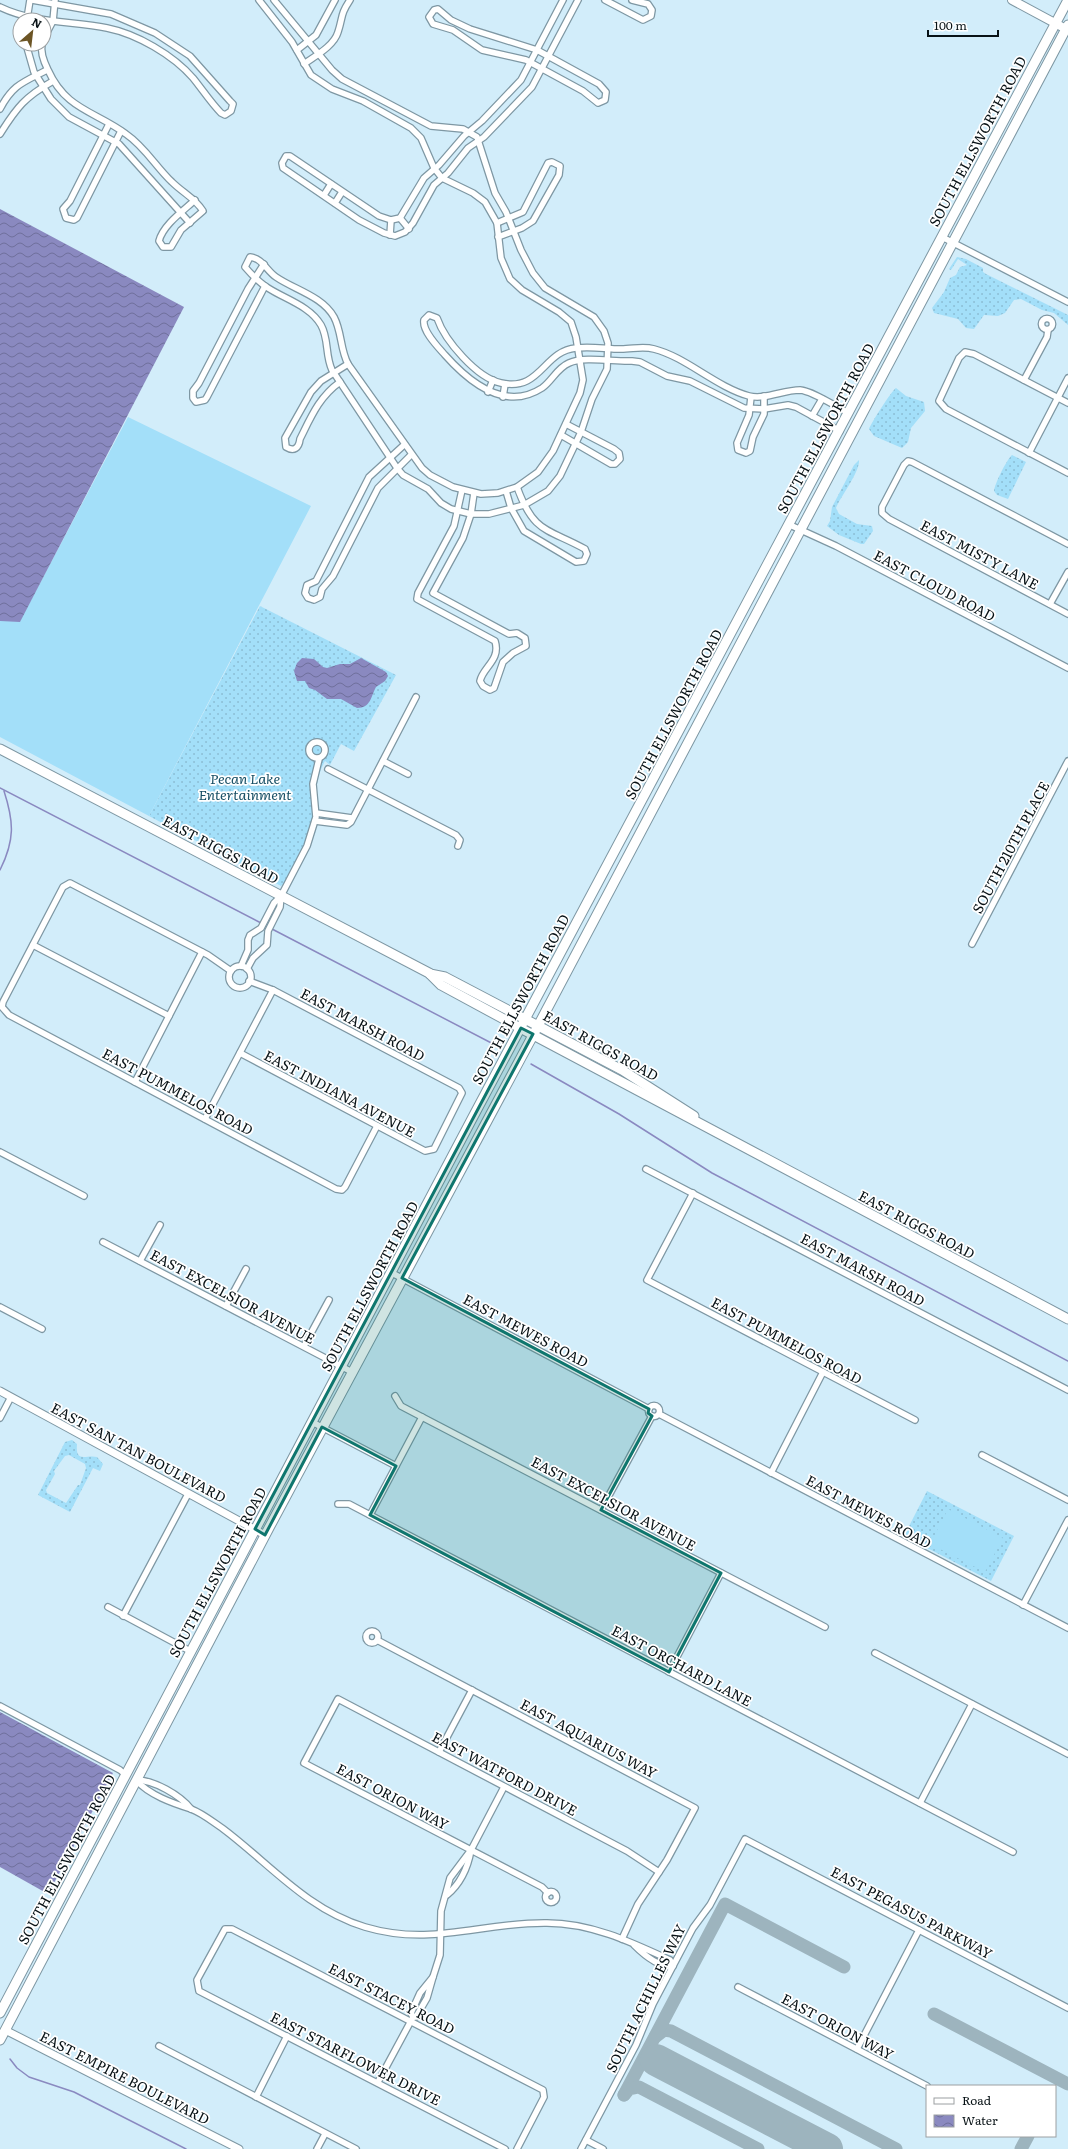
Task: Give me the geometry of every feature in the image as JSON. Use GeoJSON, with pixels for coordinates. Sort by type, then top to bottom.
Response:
{"type":"FeatureCollection","features":[{"type":"Feature","properties":{"kind":"main road"},"geometry":{"type":"LineString","coordinates":[[1012,0],[1067,28]]}},
{"type":"Feature","properties":{"kind":"main road","name":"SOUTH ELLSWORTH ROAD"},"geometry":{"type":"LineString","coordinates":[[0,2013],[520,1028],[790,525],[1068,0]]}},
{"type":"Feature","properties":{"kind":"main road","name":"SOUTH ELLSWORTH ROAD"},"geometry":{"type":"LineString","coordinates":[[0,2040],[2,2029],[136,1780],[322,1427],[536,1030],[665,782],[1067,28]]}},
{"type":"Feature","properties":{"kind":"main road"},"geometry":{"type":"LineString","coordinates":[[843,449],[844,437],[850,422],[849,413]]}},
{"type":"Feature","properties":{"kind":"main road"},"geometry":{"type":"LineString","coordinates":[[712,670],[723,674]]}},
{"type":"Feature","properties":{"kind":"main road","name":"EAST RIGGS ROAD"},"geometry":{"type":"LineString","coordinates":[[0,749],[429,973],[445,976],[525,1019],[536,1030],[753,1154],[1068,1319]]}},
{"type":"Feature","properties":{"kind":"main road"},"geometry":{"type":"LineString","coordinates":[[655,777],[665,782]]}},
{"type":"Feature","properties":{"kind":"main road","name":"EAST RIGGS ROAD"},"geometry":{"type":"LineString","coordinates":[[429,973],[441,985],[520,1028],[536,1030]]}},
{"type":"Feature","properties":{"kind":"street"},"geometry":{"type":"LineString","coordinates":[[28,12],[31,0],[55,3],[118,16],[171,42],[190,56],[233,104],[232,111],[225,115],[221,113],[185,70],[157,49],[114,30],[53,21],[55,3]]}},
{"type":"Feature","properties":{"kind":"street"},"geometry":{"type":"LineString","coordinates":[[259,0],[297,50],[311,75],[341,93],[363,101],[412,128],[425,146],[434,168],[442,178],[479,196],[489,208],[497,223],[501,258],[510,279],[522,290],[559,312],[571,322],[575,328],[580,357],[582,387],[561,435],[544,465],[531,478],[517,487],[490,494],[474,493],[462,490],[430,475],[411,455],[348,364],[342,351],[338,325],[327,308],[308,295],[279,279],[264,264],[254,258],[250,257],[247,260],[245,267],[265,286],[296,303],[321,324],[327,340],[328,362],[397,468],[403,474],[428,489],[441,503],[458,511],[471,514],[489,514],[524,506],[539,498],[555,484],[576,443],[592,399],[607,369],[608,348],[604,331],[594,317],[551,292],[539,282],[525,260],[510,219],[495,193],[479,140],[470,131],[439,128],[422,122],[342,79],[318,54],[274,0]]}},
{"type":"Feature","properties":{"kind":"street"},"geometry":{"type":"LineString","coordinates":[[297,50],[319,31],[335,0]]}},
{"type":"Feature","properties":{"kind":"street"},"geometry":{"type":"LineString","coordinates":[[304,64],[318,54],[336,37],[341,16],[350,0]]}},
{"type":"Feature","properties":{"kind":"street"},"geometry":{"type":"LineString","coordinates":[[563,0],[530,63],[516,86],[482,121],[470,131],[439,165],[421,181],[400,218],[391,220],[373,213],[290,156],[283,159],[283,168],[359,220],[390,235],[400,235],[409,229],[431,190],[468,148],[479,140],[528,92],[542,69],[578,0]]}},
{"type":"Feature","properties":{"kind":"street"},"geometry":{"type":"LineString","coordinates":[[604,0],[643,20],[651,16],[652,10],[648,4],[632,0]]}},
{"type":"Feature","properties":{"kind":"street"},"geometry":{"type":"LineString","coordinates":[[0,7],[12,12]]}},
{"type":"Feature","properties":{"kind":"street"},"geometry":{"type":"LineString","coordinates":[[434,10],[442,10],[451,20],[470,29],[537,50],[548,56],[599,84],[606,92],[605,100],[598,103],[583,91],[520,58],[482,50],[453,30],[433,24],[430,17],[431,13],[434,10]]}},
{"type":"Feature","properties":{"kind":"street"},"geometry":{"type":"LineString","coordinates":[[28,52],[36,76],[51,99],[69,116],[115,142],[190,222]]}},
{"type":"Feature","properties":{"kind":"street"},"geometry":{"type":"LineString","coordinates":[[42,52],[47,70],[61,92],[76,105],[121,130],[142,147],[173,183],[195,200],[203,211],[177,234],[171,247],[163,247],[159,241],[160,237],[181,213],[195,200]]}},
{"type":"Feature","properties":{"kind":"street"},"geometry":{"type":"LineString","coordinates":[[0,109],[7,96],[15,86],[47,70]]}},
{"type":"Feature","properties":{"kind":"street"},"geometry":{"type":"LineString","coordinates":[[0,134],[17,107],[42,87],[53,81]]}},
{"type":"Feature","properties":{"kind":"street"},"geometry":{"type":"LineString","coordinates":[[110,124],[70,201],[63,210],[66,218],[74,220],[77,218],[121,130]]}},
{"type":"Feature","properties":{"kind":"street"},"geometry":{"type":"LineString","coordinates":[[497,223],[510,219],[526,209],[548,163],[552,162],[560,166],[561,172],[536,218],[529,224],[514,232],[498,237]]}},
{"type":"Feature","properties":{"kind":"street"},"geometry":{"type":"LineString","coordinates":[[324,195],[331,184]]}},
{"type":"Feature","properties":{"kind":"street"},"geometry":{"type":"LineString","coordinates":[[335,203],[342,192]]}},
{"type":"Feature","properties":{"kind":"street"},"geometry":{"type":"LineString","coordinates":[[400,218],[409,229]]}},
{"type":"Feature","properties":{"kind":"street"},"geometry":{"type":"LineString","coordinates":[[390,235],[391,220]]}},
{"type":"Feature","properties":{"kind":"street"},"geometry":{"type":"LineString","coordinates":[[942,236],[1068,302]]}},
{"type":"Feature","properties":{"kind":"street"},"geometry":{"type":"LineString","coordinates":[[264,264],[199,383],[193,391],[193,398],[196,402],[205,400],[207,397],[265,286]]}},
{"type":"Feature","properties":{"kind":"street"},"geometry":{"type":"LineString","coordinates":[[840,431],[788,405],[764,409],[738,405],[690,381],[667,376],[640,362],[608,359],[594,361],[580,357],[563,366],[547,384],[535,391],[522,396],[503,396],[488,392],[466,376],[443,353],[423,324],[426,317],[433,316],[437,318],[443,332],[459,352],[480,372],[493,380],[505,384],[515,384],[532,379],[558,352],[578,347],[640,347],[655,349],[751,396],[764,396],[802,390],[849,413]]}},
{"type":"Feature","properties":{"kind":"street"},"geometry":{"type":"LineString","coordinates":[[1024,380],[1047,337],[1048,330]]}},
{"type":"Feature","properties":{"kind":"street"},"geometry":{"type":"LineString","coordinates":[[1068,403],[974,354],[965,352],[959,358],[940,396],[940,401],[946,409],[1068,473]]}},
{"type":"Feature","properties":{"kind":"street"},"geometry":{"type":"LineString","coordinates":[[340,382],[330,389],[320,401],[300,439],[299,445],[295,449],[290,450],[286,447],[285,438],[311,392],[334,372],[348,364]]}},
{"type":"Feature","properties":{"kind":"street"},"geometry":{"type":"LineString","coordinates":[[1029,453],[1068,378]]}},
{"type":"Feature","properties":{"kind":"street"},"geometry":{"type":"LineString","coordinates":[[488,392],[493,380]]}},
{"type":"Feature","properties":{"kind":"street"},"geometry":{"type":"LineString","coordinates":[[503,396],[505,384]]}},
{"type":"Feature","properties":{"kind":"street"},"geometry":{"type":"LineString","coordinates":[[751,396],[750,408],[737,443],[738,450],[742,453],[750,451],[764,409],[764,396]]}},
{"type":"Feature","properties":{"kind":"street"},"geometry":{"type":"LineString","coordinates":[[812,416],[822,399]]}},
{"type":"Feature","properties":{"kind":"street"},"geometry":{"type":"LineString","coordinates":[[561,435],[611,464],[615,464],[620,459],[617,451],[566,424]]}},
{"type":"Feature","properties":{"kind":"street"},"geometry":{"type":"LineString","coordinates":[[404,444],[367,481],[316,580],[307,585],[305,592],[308,598],[314,600],[320,597],[322,590],[333,576],[378,488],[411,455]]}},
{"type":"Feature","properties":{"kind":"street","name":"EAST MISTY LANE"},"geometry":{"type":"LineString","coordinates":[[1068,544],[917,463],[908,461],[901,469],[883,503],[882,513],[889,519],[1068,614]]}},
{"type":"Feature","properties":{"kind":"street"},"geometry":{"type":"LineString","coordinates":[[506,491],[511,508],[527,533],[576,562],[584,561],[587,554],[585,549],[538,525],[524,506],[517,487]]}},
{"type":"Feature","properties":{"kind":"street"},"geometry":{"type":"LineString","coordinates":[[462,490],[454,526],[418,593],[417,599],[495,642],[496,649],[492,664],[480,681],[483,686],[490,690],[494,688],[499,672],[506,658],[526,646],[525,638],[517,633],[509,634],[433,593],[463,538],[471,514],[474,493]]}},
{"type":"Feature","properties":{"kind":"street","name":"EAST CLOUD ROAD"},"geometry":{"type":"LineString","coordinates":[[790,525],[836,546],[1068,668]]}},
{"type":"Feature","properties":{"kind":"street"},"geometry":{"type":"LineString","coordinates":[[1050,604],[1068,572]]}},
{"type":"Feature","properties":{"kind":"street"},"geometry":{"type":"LineString","coordinates":[[315,821],[346,824],[351,822],[416,697]]}},
{"type":"Feature","properties":{"kind":"street"},"geometry":{"type":"LineString","coordinates":[[241,966],[248,950],[248,940],[250,935],[262,928],[274,903],[281,896],[307,846],[315,821],[316,813],[313,784],[319,758]]}},
{"type":"Feature","properties":{"kind":"street"},"geometry":{"type":"LineString","coordinates":[[382,761],[408,774]]}},
{"type":"Feature","properties":{"kind":"street","name":"SOUTH 210TH PLACE"},"geometry":{"type":"LineString","coordinates":[[972,944],[1068,762]]}},
{"type":"Feature","properties":{"kind":"street"},"geometry":{"type":"LineString","coordinates":[[328,769],[456,835],[460,840],[458,846]]}},
{"type":"Feature","properties":{"kind":"street"},"geometry":{"type":"LineString","coordinates":[[316,813],[352,818]]}},
{"type":"Feature","properties":{"kind":"street"},"geometry":{"type":"LineString","coordinates":[[334,823],[335,816]]}},
{"type":"Feature","properties":{"kind":"street"},"geometry":{"type":"LineString","coordinates":[[169,1016],[33,944],[63,887],[67,884],[73,884],[202,952],[230,970]]}},
{"type":"Feature","properties":{"kind":"street"},"geometry":{"type":"LineString","coordinates":[[247,969],[253,958],[267,945],[268,931],[280,907],[281,896]]}},
{"type":"Feature","properties":{"kind":"street","name":"EAST PUMMELOS ROAD"},"geometry":{"type":"LineString","coordinates":[[33,944],[3,1002],[2,1006],[9,1015],[336,1189],[342,1190],[345,1187],[377,1126]]}},
{"type":"Feature","properties":{"kind":"street"},"geometry":{"type":"LineString","coordinates":[[135,1082],[202,952]]}},
{"type":"Feature","properties":{"kind":"street"},"geometry":{"type":"LineString","coordinates":[[241,966],[247,969],[250,975],[250,981],[245,986],[234,986],[230,981],[230,970],[241,966]]}},
{"type":"Feature","properties":{"kind":"street","name":"EAST MARSH ROAD"},"geometry":{"type":"LineString","coordinates":[[250,981],[273,990],[460,1088],[462,1093],[434,1149],[431,1151]]}},
{"type":"Feature","properties":{"kind":"street"},"geometry":{"type":"LineString","coordinates":[[205,1119],[273,990]]}},
{"type":"Feature","properties":{"kind":"street","name":"EAST INDIANA AVENUE"},"geometry":{"type":"LineString","coordinates":[[240,1053],[417,1148],[431,1151]]}},
{"type":"Feature","properties":{"kind":"street"},"geometry":{"type":"LineString","coordinates":[[0,1152],[84,1196]]}},
{"type":"Feature","properties":{"kind":"street","name":"EAST MARSH ROAD"},"geometry":{"type":"LineString","coordinates":[[646,1169],[1068,1390]]}},
{"type":"Feature","properties":{"kind":"street","name":"EAST PUMMELOS ROAD"},"geometry":{"type":"LineString","coordinates":[[693,1193],[647,1280],[916,1420]]}},
{"type":"Feature","properties":{"kind":"street"},"geometry":{"type":"LineString","coordinates":[[140,1261],[160,1225]]}},
{"type":"Feature","properties":{"kind":"street","name":"EAST EXCELSIOR AVENUE"},"geometry":{"type":"LineString","coordinates":[[103,1242],[352,1372]]}},
{"type":"Feature","properties":{"kind":"street"},"geometry":{"type":"LineString","coordinates":[[226,1306],[246,1270]]}},
{"type":"Feature","properties":{"kind":"street","name":"EAST MEWES ROAD"},"geometry":{"type":"LineString","coordinates":[[392,1272],[649,1409],[652,1406],[657,1406],[660,1410],[659,1414],[1068,1628]]}},
{"type":"Feature","properties":{"kind":"street"},"geometry":{"type":"LineString","coordinates":[[304,1346],[329,1300]]}},
{"type":"Feature","properties":{"kind":"street"},"geometry":{"type":"LineString","coordinates":[[0,1307],[42,1329]]}},
{"type":"Feature","properties":{"kind":"street"},"geometry":{"type":"LineString","coordinates":[[771,1473],[823,1372]]}},
{"type":"Feature","properties":{"kind":"street","name":"EAST SAN TAN BOULEVARD"},"geometry":{"type":"LineString","coordinates":[[0,1391],[265,1535]]}},
{"type":"Feature","properties":{"kind":"street","name":"EAST EXCELSIOR AVENUE"},"geometry":{"type":"LineString","coordinates":[[395,1396],[401,1406],[825,1627]]}},
{"type":"Feature","properties":{"kind":"street"},"geometry":{"type":"LineString","coordinates":[[0,1418],[11,1397]]}},
{"type":"Feature","properties":{"kind":"street"},"geometry":{"type":"LineString","coordinates":[[649,1409],[652,1416]]}},
{"type":"Feature","properties":{"kind":"street"},"geometry":{"type":"LineString","coordinates":[[652,1416],[659,1414]]}},
{"type":"Feature","properties":{"kind":"street"},"geometry":{"type":"LineString","coordinates":[[601,1510],[652,1416]]}},
{"type":"Feature","properties":{"kind":"street"},"geometry":{"type":"LineString","coordinates":[[370,1515],[422,1417]]}},
{"type":"Feature","properties":{"kind":"street"},"geometry":{"type":"LineString","coordinates":[[312,1422],[396,1466]]}},
{"type":"Feature","properties":{"kind":"street"},"geometry":{"type":"LineString","coordinates":[[982,1455],[1068,1500]]}},
{"type":"Feature","properties":{"kind":"street"},"geometry":{"type":"LineString","coordinates":[[123,1616],[188,1494]]}},
{"type":"Feature","properties":{"kind":"street","name":"EAST ORCHARD LANE"},"geometry":{"type":"LineString","coordinates":[[338,1504],[349,1504],[1013,1852]]}},
{"type":"Feature","properties":{"kind":"street"},"geometry":{"type":"LineString","coordinates":[[1023,1605],[1068,1520]]}},
{"type":"Feature","properties":{"kind":"street"},"geometry":{"type":"LineString","coordinates":[[669,1672],[721,1573]]}},
{"type":"Feature","properties":{"kind":"street"},"geometry":{"type":"LineString","coordinates":[[108,1607],[190,1651]]}},
{"type":"Feature","properties":{"kind":"street","name":"EAST AQUARIUS WAY"},"geometry":{"type":"LineString","coordinates":[[378,1640],[695,1808],[659,1872]]}},
{"type":"Feature","properties":{"kind":"street"},"geometry":{"type":"LineString","coordinates":[[874,1653],[1068,1754]]}},
{"type":"Feature","properties":{"kind":"street"},"geometry":{"type":"LineString","coordinates":[[439,1752],[472,1690]]}},
{"type":"Feature","properties":{"kind":"street","name":"EAST WATFORD DRIVE"},"geometry":{"type":"LineString","coordinates":[[304,1763],[338,1699],[627,1851],[659,1872]]}},
{"type":"Feature","properties":{"kind":"street"},"geometry":{"type":"LineString","coordinates":[[920,1803],[972,1704]]}},
{"type":"Feature","properties":{"kind":"street"},"geometry":{"type":"LineString","coordinates":[[0,1706],[120,1770],[126,1775]]}},
{"type":"Feature","properties":{"kind":"street","name":"EAST ORION WAY"},"geometry":{"type":"LineString","coordinates":[[304,1763],[542,1887],[548,1893]]}},
{"type":"Feature","properties":{"kind":"street"},"geometry":{"type":"LineString","coordinates":[[136,1780],[145,1780],[184,1800],[191,1809],[223,1830],[293,1889],[324,1910],[350,1921],[376,1929],[401,1934],[440,1935],[529,1923],[549,1923],[588,1928],[622,1939],[634,1945],[647,1948],[670,1960],[673,1966]]}},
{"type":"Feature","properties":{"kind":"street"},"geometry":{"type":"LineString","coordinates":[[378,2082],[412,2019],[411,2013],[432,1986],[440,1955],[441,1911],[447,1895],[450,1878],[454,1875],[471,1850],[504,1787]]}},
{"type":"Feature","properties":{"kind":"street","name":"EAST PEGASUS PARKWAY"},"geometry":{"type":"LineString","coordinates":[[745,1839],[1068,2008]]}},
{"type":"Feature","properties":{"kind":"street","name":"SOUTH ACHILLES WAY"},"geometry":{"type":"LineString","coordinates":[[581,2149],[636,2045],[649,2011],[693,1928],[716,1895],[745,1839]]}},
{"type":"Feature","properties":{"kind":"street"},"geometry":{"type":"LineString","coordinates":[[447,1895],[459,1883],[469,1860],[471,1850]]}},
{"type":"Feature","properties":{"kind":"street"},"geometry":{"type":"LineString","coordinates":[[622,1939],[638,1904],[659,1872]]}},
{"type":"Feature","properties":{"kind":"street"},"geometry":{"type":"LineString","coordinates":[[454,1875],[460,1879]]}},
{"type":"Feature","properties":{"kind":"street","name":"EAST STARFLOWER DRIVE"},"geometry":{"type":"LineString","coordinates":[[228,1928],[225,1929],[197,1980],[199,1991],[506,2149]]}},
{"type":"Feature","properties":{"kind":"street","name":"EAST STACEY ROAD"},"geometry":{"type":"LineString","coordinates":[[228,1928],[412,2019],[545,2091],[544,2097],[517,2149]]}},
{"type":"Feature","properties":{"kind":"street"},"geometry":{"type":"LineString","coordinates":[[857,2049],[919,1930]]}},
{"type":"Feature","properties":{"kind":"street"},"geometry":{"type":"LineString","coordinates":[[422,2000],[427,1983],[433,1978]]}},
{"type":"Feature","properties":{"kind":"street","name":"EAST ORION WAY"},"geometry":{"type":"LineString","coordinates":[[738,1987],[926,2085]]}},
{"type":"Feature","properties":{"kind":"street","name":"EAST EMPIRE BOULEVARD"},"geometry":{"type":"LineString","coordinates":[[2,2029],[239,2149]]}},
{"type":"Feature","properties":{"kind":"street"},"geometry":{"type":"LineString","coordinates":[[256,2097],[287,2036]]}},
{"type":"Feature","properties":{"kind":"street"},"geometry":{"type":"LineString","coordinates":[[159,2046],[356,2149]]}},
{"type":"Feature","properties":{"kind":"street"},"geometry":{"type":"LineString","coordinates":[[317,2149],[325,2134]]}},
{"type":"Feature","properties":{"kind":"street"},"geometry":{"type":"LineString","coordinates":[[586,2140],[603,2149]]}},
{"type":"Feature","properties":{"kind":"highlighted area"},"geometry":{"type":"Polygon","coordinates":[[[521,1028],[533,1034],[402,1278],[649,1409],[648,1413],[652,1416],[601,1510],[721,1573],[669,1672],[370,1515],[396,1466],[322,1427],[265,1535],[255,1529],[521,1028]]]}},
{"type":"Feature","properties":{"kind":"green space"},"geometry":{"type":"Polygon","coordinates":[[[957,257],[966,259],[983,268],[983,272],[986,274],[1068,315],[1068,325],[1054,313],[1042,310],[1021,299],[1014,300],[1005,313],[998,316],[984,315],[974,329],[966,328],[958,319],[934,313],[932,308],[944,292],[950,278],[956,275],[960,267],[967,265],[958,259],[951,270],[949,269],[957,257]]]}},
{"type":"Feature","properties":{"kind":"green space"},"geometry":{"type":"Polygon","coordinates":[[[896,388],[906,396],[924,402],[925,411],[911,428],[908,442],[902,448],[874,436],[869,429],[881,408],[896,388]]]}},
{"type":"Feature","properties":{"kind":"green space"},"geometry":{"type":"Polygon","coordinates":[[[128,417],[311,506],[149,816],[0,737],[0,621],[20,621],[128,417]]]}},
{"type":"Feature","properties":{"kind":"green space"},"geometry":{"type":"Polygon","coordinates":[[[1012,455],[1026,462],[1008,499],[997,495],[994,491],[1001,472],[1012,455]]]}},
{"type":"Feature","properties":{"kind":"green space"},"geometry":{"type":"Polygon","coordinates":[[[859,460],[853,478],[836,508],[839,514],[857,524],[872,526],[873,531],[864,544],[839,535],[827,526],[830,521],[832,507],[854,465],[859,460]]]}},
{"type":"Feature","properties":{"kind":"green space","name":"Pecan Lake Entertainment"},"geometry":{"type":"Polygon","coordinates":[[[260,606],[396,675],[354,751],[341,744],[330,765],[325,761],[320,771],[318,780],[315,834],[309,833],[303,849],[285,882],[281,886],[149,816],[260,606]]]}},
{"type":"Feature","properties":{"kind":"green space"},"geometry":{"type":"Polygon","coordinates":[[[72,1440],[77,1444],[78,1454],[80,1456],[97,1457],[103,1464],[100,1471],[93,1468],[70,1512],[38,1495],[65,1442],[72,1440]],[[69,1455],[65,1456],[54,1471],[55,1474],[46,1490],[47,1493],[66,1503],[78,1485],[80,1485],[86,1468],[85,1464],[69,1455]]]}},
{"type":"Feature","properties":{"kind":"green space"},"geometry":{"type":"Polygon","coordinates":[[[927,1491],[1014,1536],[991,1581],[904,1536],[927,1491]]]}},
{"type":"Feature","properties":{"kind":"green space"},"geometry":{"type":"Polygon","coordinates":[[[948,1509],[1003,1538],[985,1572],[930,1544],[948,1509]]]}},
{"type":"Feature","properties":{"kind":"water"},"geometry":{"type":"Polygon","coordinates":[[[0,209],[184,307],[20,622],[0,621],[0,209]]]}},
{"type":"Feature","properties":{"kind":"water"},"geometry":{"type":"Polygon","coordinates":[[[302,658],[314,659],[323,667],[327,668],[340,664],[350,664],[361,658],[386,672],[388,676],[385,681],[376,687],[368,704],[357,708],[341,699],[327,699],[315,690],[309,688],[305,681],[297,681],[294,671],[297,663],[302,658]]]}},
{"type":"Feature","properties":{"kind":"water"},"geometry":{"type":"Polygon","coordinates":[[[0,1712],[113,1773],[48,1894],[0,1867],[0,1712]]]}},
{"type":"Feature","properties":{"kind":"waterway"},"geometry":{"type":"LineString","coordinates":[[0,788],[261,923]]}},
{"type":"Feature","properties":{"kind":"waterway"},"geometry":{"type":"LineString","coordinates":[[0,870],[8,849],[11,831],[10,812],[4,791]]}},
{"type":"Feature","properties":{"kind":"waterway"},"geometry":{"type":"LineString","coordinates":[[272,929],[501,1048]]}},
{"type":"Feature","properties":{"kind":"waterway"},"geometry":{"type":"LineString","coordinates":[[531,1064],[619,1114],[712,1173],[1068,1361]]}},
{"type":"Feature","properties":{"kind":"waterway"},"geometry":{"type":"LineString","coordinates":[[10,2059],[17,2068],[29,2077],[74,2092],[186,2149]]}},
{"type":"Feature","properties":{"kind":"taxiway"},"geometry":{"type":"LineString","coordinates":[[624,2095],[725,1904],[844,1967]]}},
{"type":"Feature","properties":{"kind":"taxiway"},"geometry":{"type":"LineString","coordinates":[[934,2014],[1068,2084]]}},
{"type":"Feature","properties":{"kind":"taxiway"},"geometry":{"type":"LineString","coordinates":[[655,2037],[664,2030],[671,2031],[896,2149]]}},
{"type":"Feature","properties":{"kind":"taxiway"},"geometry":{"type":"LineString","coordinates":[[624,2095],[629,2089],[639,2087],[758,2149]]}},
{"type":"Feature","properties":{"kind":"taxiway"},"geometry":{"type":"LineString","coordinates":[[1021,2149],[1027,2137]]}},
{"type":"Feature","properties":{"kind":"runway"},"geometry":{"type":"LineString","coordinates":[[656,2060],[827,2149]]}}]}
